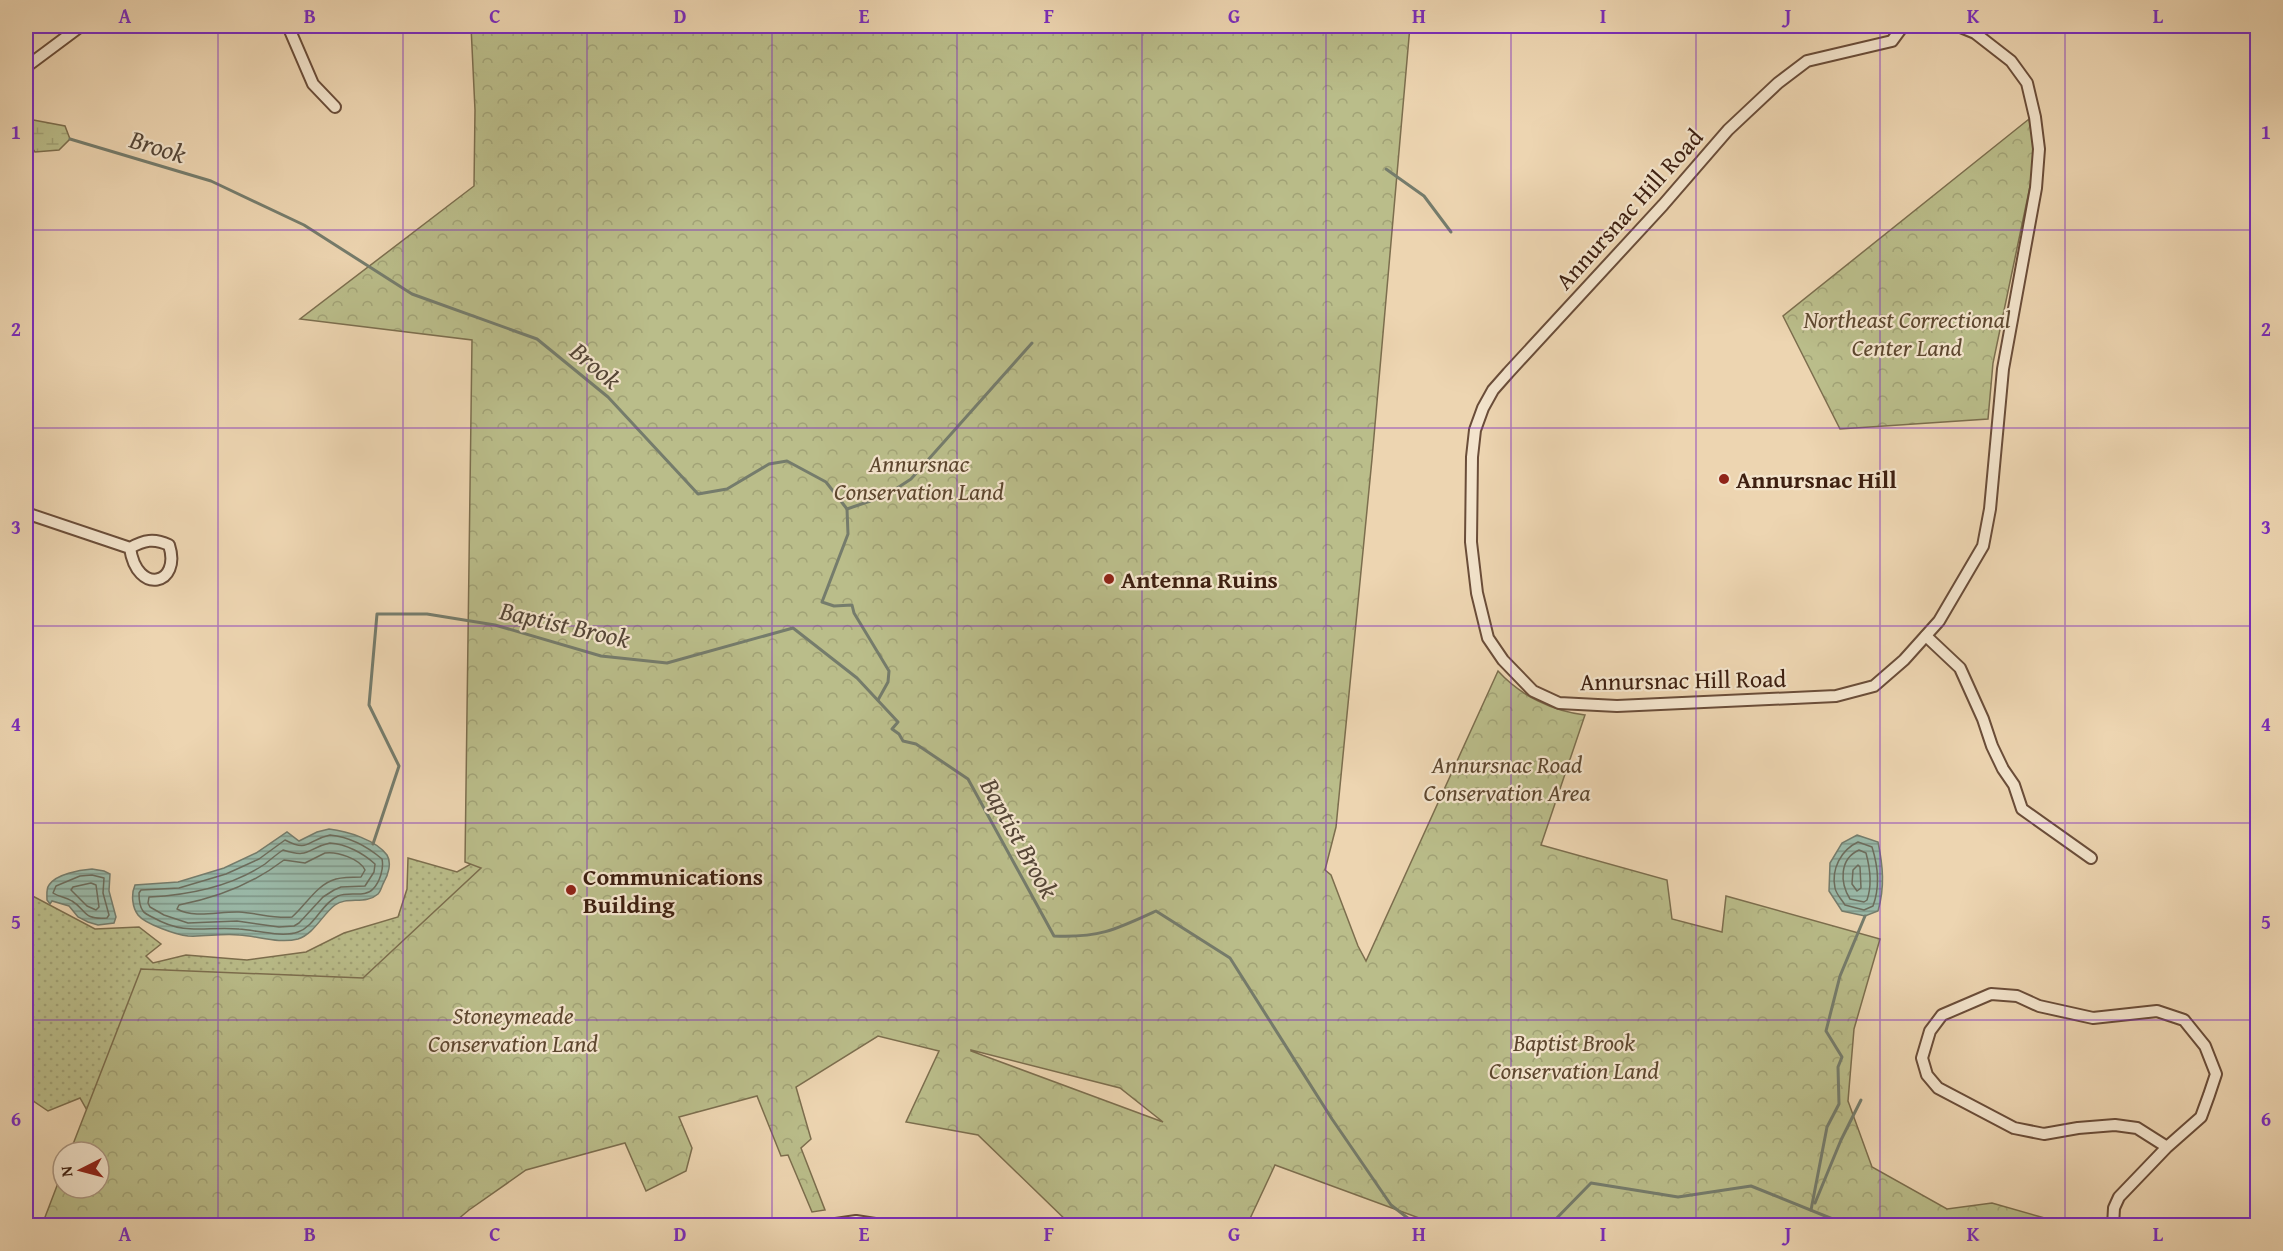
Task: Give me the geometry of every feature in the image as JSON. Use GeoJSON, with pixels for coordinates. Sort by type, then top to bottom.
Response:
{"type":"FeatureCollection","features":[{"type":"Feature","properties":{"kind":"street"},"geometry":{"type":"LineString","coordinates":[[26,67],[81,26]]}},
{"type":"Feature","properties":{"kind":"street"},"geometry":{"type":"LineString","coordinates":[[288,26],[313,84],[335,107]]}},
{"type":"Feature","properties":{"kind":"street","name":"Annursnac Hill Road"},"geometry":{"type":"LineString","coordinates":[[1904,26],[1892,41],[1807,61],[1778,83],[1728,130],[1493,390],[1475,430],[1471,468],[1471,542],[1477,594],[1488,638],[1516,676],[1533,691],[1559,703],[1617,706],[1836,696],[1874,686],[1904,660],[1939,621],[1983,546],[1990,509],[2003,369],[2036,188],[2039,149],[2027,83],[2012,61],[1975,33],[1958,26]]}},
{"type":"Feature","properties":{"kind":"street"},"geometry":{"type":"LineString","coordinates":[[26,513],[130,548]]}},
{"type":"Feature","properties":{"kind":"street"},"geometry":{"type":"LineString","coordinates":[[1926,636],[1960,668],[1983,719],[1992,746],[2014,785],[2022,809],[2091,858]]}},
{"type":"Feature","properties":{"kind":"street"},"geometry":{"type":"LineString","coordinates":[[2114,1226],[2114,1208],[2119,1197],[2167,1147],[2201,1117],[2216,1074],[2205,1046],[2184,1020],[2157,1011],[2093,1018],[2039,1006],[2017,996],[1991,994],[1942,1015],[1930,1031],[1922,1058],[1927,1075],[1938,1088],[2014,1128],[2044,1134],[2115,1125],[2138,1128],[2167,1147]]}},
{"type":"Feature","properties":{"kind":"street"},"geometry":{"type":"LineString","coordinates":[[822,1226],[856,1221],[888,1226]]}},
{"type":"Feature","properties":{"kind":"green space","name":"Annursnac Conservation Land"},"geometry":{"type":"Polygon","coordinates":[[[471,26],[1410,26],[1372,459],[1336,827],[1325,870],[1331,875],[1366,961],[1498,671],[1517,688],[1538,701],[1561,710],[1585,715],[1541,845],[1667,880],[1672,919],[1722,932],[1726,896],[1880,939],[1854,1029],[1848,1101],[1872,1167],[1947,1209],[1992,1203],[2048,1219],[2051,1225],[1438,1225],[1275,1165],[1247,1225],[1071,1225],[978,1135],[906,1122],[939,1051],[878,1036],[796,1087],[811,1139],[801,1148],[825,1210],[812,1212],[788,1155],[781,1156],[757,1096],[679,1117],[692,1148],[686,1171],[646,1191],[625,1143],[526,1170],[451,1225],[42,1225],[52,1200],[111,1200],[111,1140],[75,1140],[141,969],[363,978],[481,868],[465,862],[472,340],[300,319],[474,186],[475,110],[471,26]],[[971,1050],[971,1051],[1163,1122],[1120,1088],[971,1050]]]}},
{"type":"Feature","properties":{"kind":"green space"},"geometry":{"type":"Polygon","coordinates":[[[28,119],[65,126],[70,139],[59,150],[35,152],[26,136],[25,128],[28,119]]]}},
{"type":"Feature","properties":{"kind":"green space","name":"Northeast Correctional Center Land"},"geometry":{"type":"Polygon","coordinates":[[[2029,119],[2034,146],[2033,172],[1993,363],[1988,419],[1840,429],[1783,316],[2029,119]]]}},
{"type":"Feature","properties":{"kind":"green space"},"geometry":{"type":"Polygon","coordinates":[[[483,857],[516,926],[92,1119],[80,1098],[48,1111],[26,1096],[27,893],[95,929],[139,927],[161,944],[146,956],[153,963],[186,955],[247,960],[306,952],[344,933],[398,917],[407,889],[408,858],[457,872],[483,857]]]}},
{"type":"Feature","properties":{"kind":"water"},"geometry":{"type":"Polygon","coordinates":[[[329,829],[352,834],[376,845],[387,855],[388,872],[378,894],[368,899],[340,902],[330,909],[304,937],[276,940],[233,935],[183,935],[147,922],[138,915],[134,908],[135,885],[178,882],[224,868],[256,853],[287,832],[299,841],[329,829]]]}},
{"type":"Feature","properties":{"kind":"water"},"geometry":{"type":"Polygon","coordinates":[[[1857,835],[1878,842],[1882,868],[1882,893],[1878,911],[1865,916],[1842,911],[1829,891],[1830,863],[1842,843],[1857,835]]]}},
{"type":"Feature","properties":{"kind":"water"},"geometry":{"type":"Polygon","coordinates":[[[92,869],[110,874],[109,891],[116,917],[114,923],[98,925],[88,922],[78,917],[69,906],[52,901],[50,904],[47,900],[48,887],[52,881],[63,875],[92,869]]]}},
{"type":"Feature","properties":{"kind":"waterway","name":"Brook"},"geometry":{"type":"LineString","coordinates":[[70,139],[211,181],[304,225],[412,294],[537,339],[608,397],[698,494],[727,489],[769,464],[787,461],[826,482],[847,509],[848,534],[822,602],[834,606],[852,605],[854,613],[889,671],[888,682],[878,700]]}},
{"type":"Feature","properties":{"kind":"waterway"},"geometry":{"type":"LineString","coordinates":[[1386,169],[1424,196],[1451,232]]}},
{"type":"Feature","properties":{"kind":"waterway"},"geometry":{"type":"LineString","coordinates":[[847,509],[885,496],[911,479],[1032,343]]}},
{"type":"Feature","properties":{"kind":"waterway","name":"Baptist Brook"},"geometry":{"type":"LineString","coordinates":[[373,844],[399,766],[369,705],[377,614],[427,614],[495,625],[601,656],[667,663],[793,628],[857,678],[898,722],[892,729],[903,741],[916,744],[968,779],[1054,936],[1095,934],[1156,911],[1230,958],[1332,1119],[1391,1205],[1418,1226]]}},
{"type":"Feature","properties":{"kind":"waterway"},"geometry":{"type":"LineString","coordinates":[[1811,1210],[1827,1127],[1839,1104],[1838,1067],[1842,1057],[1826,1031],[1840,976],[1865,916]]}},
{"type":"Feature","properties":{"kind":"waterway"},"geometry":{"type":"LineString","coordinates":[[1815,1203],[1841,1140],[1861,1100]]}},
{"type":"Feature","properties":{"kind":"waterway","name":"Baptist Brook"},"geometry":{"type":"LineString","coordinates":[[1549,1226],[1591,1183],[1678,1197],[1751,1186],[1850,1226]]}},
{"type":"Feature","properties":{"kind":"place","name":"Annursnac Hill"},"geometry":{"type":"Point","coordinates":[1724,479]}},
{"type":"Feature","properties":{"kind":"place","name":"Antenna Ruins"},"geometry":{"type":"Point","coordinates":[1109,579]}},
{"type":"Feature","properties":{"kind":"place","name":"Communications Building"},"geometry":{"type":"Point","coordinates":[571,890]}},
{"type":"Feature","properties":{"kind":"park label","name":"Annursnac Road Conservation Area"},"geometry":{"type":"Point","coordinates":[1507,778]}},
{"type":"Feature","properties":{"kind":"park label","name":"Stoneymeade Conservation Land"},"geometry":{"type":"Point","coordinates":[513,1029]}},
{"type":"Feature","properties":{"kind":"park label","name":"Baptist Brook Conservation Land"},"geometry":{"type":"Point","coordinates":[1574,1056]}}]}
